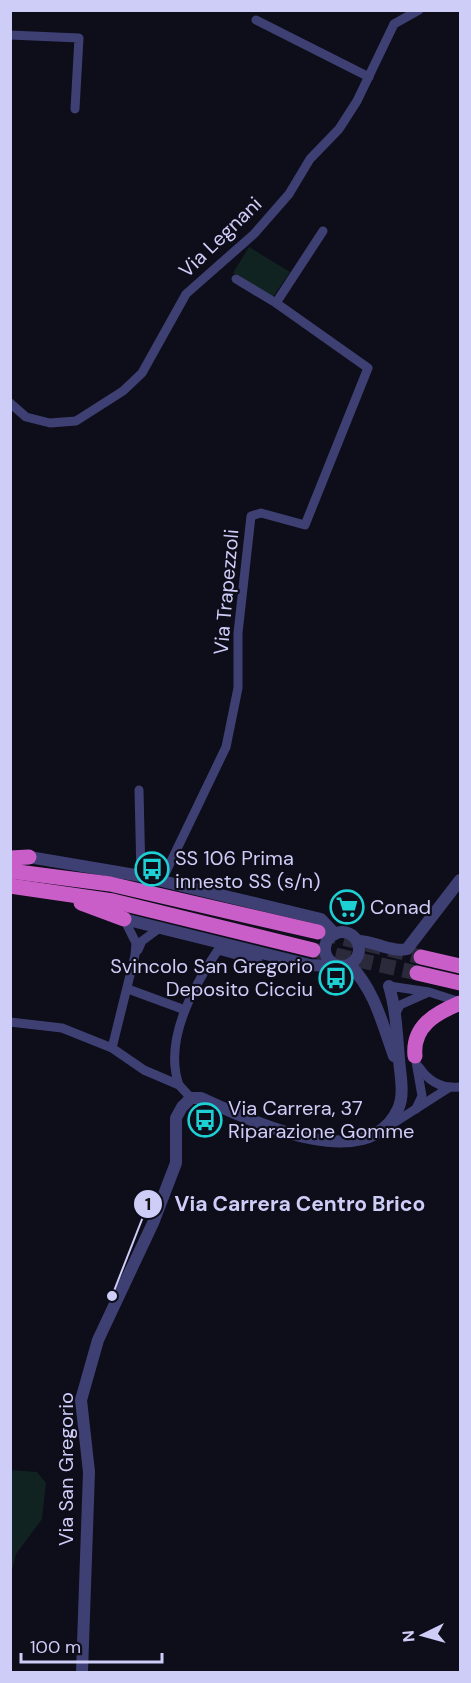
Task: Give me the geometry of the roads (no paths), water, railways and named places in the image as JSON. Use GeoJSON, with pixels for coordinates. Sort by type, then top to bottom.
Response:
{"type":"FeatureCollection","features":[{"type":"Feature","properties":{"kind":"highway"},"geometry":{"type":"LineString","coordinates":[[10,858],[29,857]]}},
{"type":"Feature","properties":{"kind":"highway"},"geometry":{"type":"LineString","coordinates":[[10,871],[110,884],[318,932]]}},
{"type":"Feature","properties":{"kind":"highway"},"geometry":{"type":"LineString","coordinates":[[10,886],[38,888],[113,901],[313,950]]}},
{"type":"Feature","properties":{"kind":"highway"},"geometry":{"type":"LineString","coordinates":[[38,888],[124,919]]}},
{"type":"Feature","properties":{"kind":"highway"},"geometry":{"type":"LineString","coordinates":[[421,957],[460,966]]}},
{"type":"Feature","properties":{"kind":"highway"},"geometry":{"type":"LineString","coordinates":[[417,973],[460,982]]}},
{"type":"Feature","properties":{"kind":"highway"},"geometry":{"type":"LineString","coordinates":[[416,1056],[417,1035],[423,1026],[434,1016],[460,1003]]}},
{"type":"Feature","properties":{"kind":"street","name":"Via Legnani"},"geometry":{"type":"LineString","coordinates":[[10,403],[26,417],[50,423],[76,421],[123,391],[142,373],[186,294],[254,234],[289,194],[310,159],[339,129],[357,101],[394,24],[419,10]]}},
{"type":"Feature","properties":{"kind":"street"},"geometry":{"type":"LineString","coordinates":[[256,20],[369,76]]}},
{"type":"Feature","properties":{"kind":"street"},"geometry":{"type":"LineString","coordinates":[[10,35],[79,38],[75,109]]}},
{"type":"Feature","properties":{"kind":"street"},"geometry":{"type":"LineString","coordinates":[[236,279],[276,303],[323,231]]}},
{"type":"Feature","properties":{"kind":"street","name":"Via Trapezzoli"},"geometry":{"type":"LineString","coordinates":[[162,880],[226,747],[238,688],[238,633],[251,516],[261,513],[305,525],[368,368],[276,303]]}},
{"type":"Feature","properties":{"kind":"street"},"geometry":{"type":"LineString","coordinates":[[139,790],[141,876]]}},
{"type":"Feature","properties":{"kind":"street"},"geometry":{"type":"LineString","coordinates":[[29,857],[162,880],[321,919],[336,934]]}},
{"type":"Feature","properties":{"kind":"street"},"geometry":{"type":"LineString","coordinates":[[337,966],[328,960],[325,950],[328,940],[336,934],[348,933],[357,941],[368,941],[395,950],[406,949],[460,880]]}},
{"type":"Feature","properties":{"kind":"street"},"geometry":{"type":"LineString","coordinates":[[124,919],[310,964],[350,965],[358,957],[357,941]]}},
{"type":"Feature","properties":{"kind":"street"},"geometry":{"type":"LineString","coordinates":[[112,1048],[135,955],[136,943],[124,919]]}},
{"type":"Feature","properties":{"kind":"street"},"geometry":{"type":"LineString","coordinates":[[135,955],[142,941],[161,927]]}},
{"type":"Feature","properties":{"kind":"street"},"geometry":{"type":"LineString","coordinates":[[179,1085],[175,1064],[185,1010],[194,986],[218,950],[258,961]]}},
{"type":"Feature","properties":{"kind":"street"},"geometry":{"type":"LineString","coordinates":[[350,965],[363,978],[375,998],[400,1074]]}},
{"type":"Feature","properties":{"kind":"street"},"geometry":{"type":"LineString","coordinates":[[363,978],[389,986],[440,994],[460,1003]]}},
{"type":"Feature","properties":{"kind":"street"},"geometry":{"type":"LineString","coordinates":[[375,998],[379,990],[389,986]]}},
{"type":"Feature","properties":{"kind":"street"},"geometry":{"type":"LineString","coordinates":[[387,1128],[399,1108],[400,1074],[389,986]]}},
{"type":"Feature","properties":{"kind":"street"},"geometry":{"type":"LineString","coordinates":[[128,989],[185,1010]]}},
{"type":"Feature","properties":{"kind":"street"},"geometry":{"type":"LineString","coordinates":[[394,1015],[400,1005],[429,992]]}},
{"type":"Feature","properties":{"kind":"street"},"geometry":{"type":"LineString","coordinates":[[10,1022],[62,1028],[112,1048],[144,1070],[179,1085],[191,1098],[201,1098],[264,1126],[320,1140],[360,1138],[387,1128],[450,1087]]}},
{"type":"Feature","properties":{"kind":"street"},"geometry":{"type":"LineString","coordinates":[[416,1056],[427,1077],[450,1087],[460,1087]]}},
{"type":"Feature","properties":{"kind":"street"},"geometry":{"type":"LineString","coordinates":[[406,1117],[419,1105],[422,1096],[416,1056]]}},
{"type":"Feature","properties":{"kind":"street","name":"Via San Gregorio"},"geometry":{"type":"LineString","coordinates":[[82,1672],[88,1472],[81,1400],[98,1340],[153,1223],[176,1162],[176,1118],[191,1098]]}},
{"type":"Feature","properties":{"kind":"tunnel"},"geometry":{"type":"LineString","coordinates":[[322,933],[421,957]]}},
{"type":"Feature","properties":{"kind":"tunnel"},"geometry":{"type":"LineString","coordinates":[[313,950],[417,973]]}},
{"type":"Feature","properties":{"kind":"place","name":"SS 106 Prima innesto SS (s/n)"},"geometry":{"type":"Point","coordinates":[152,869]}},
{"type":"Feature","properties":{"kind":"place","name":"Conad"},"geometry":{"type":"Point","coordinates":[347,907]}},
{"type":"Feature","properties":{"kind":"place","name":"Svincolo San Gregorio Deposito Cicciu"},"geometry":{"type":"Point","coordinates":[336,978]}},
{"type":"Feature","properties":{"kind":"place","name":"Via Carrera, 37 Riparazione Gomme"},"geometry":{"type":"Point","coordinates":[205,1120]}},
{"type":"Feature","properties":{"kind":"place","name":"Via Carrera Centro Brico"},"geometry":{"type":"Point","coordinates":[112,1296]}}]}
